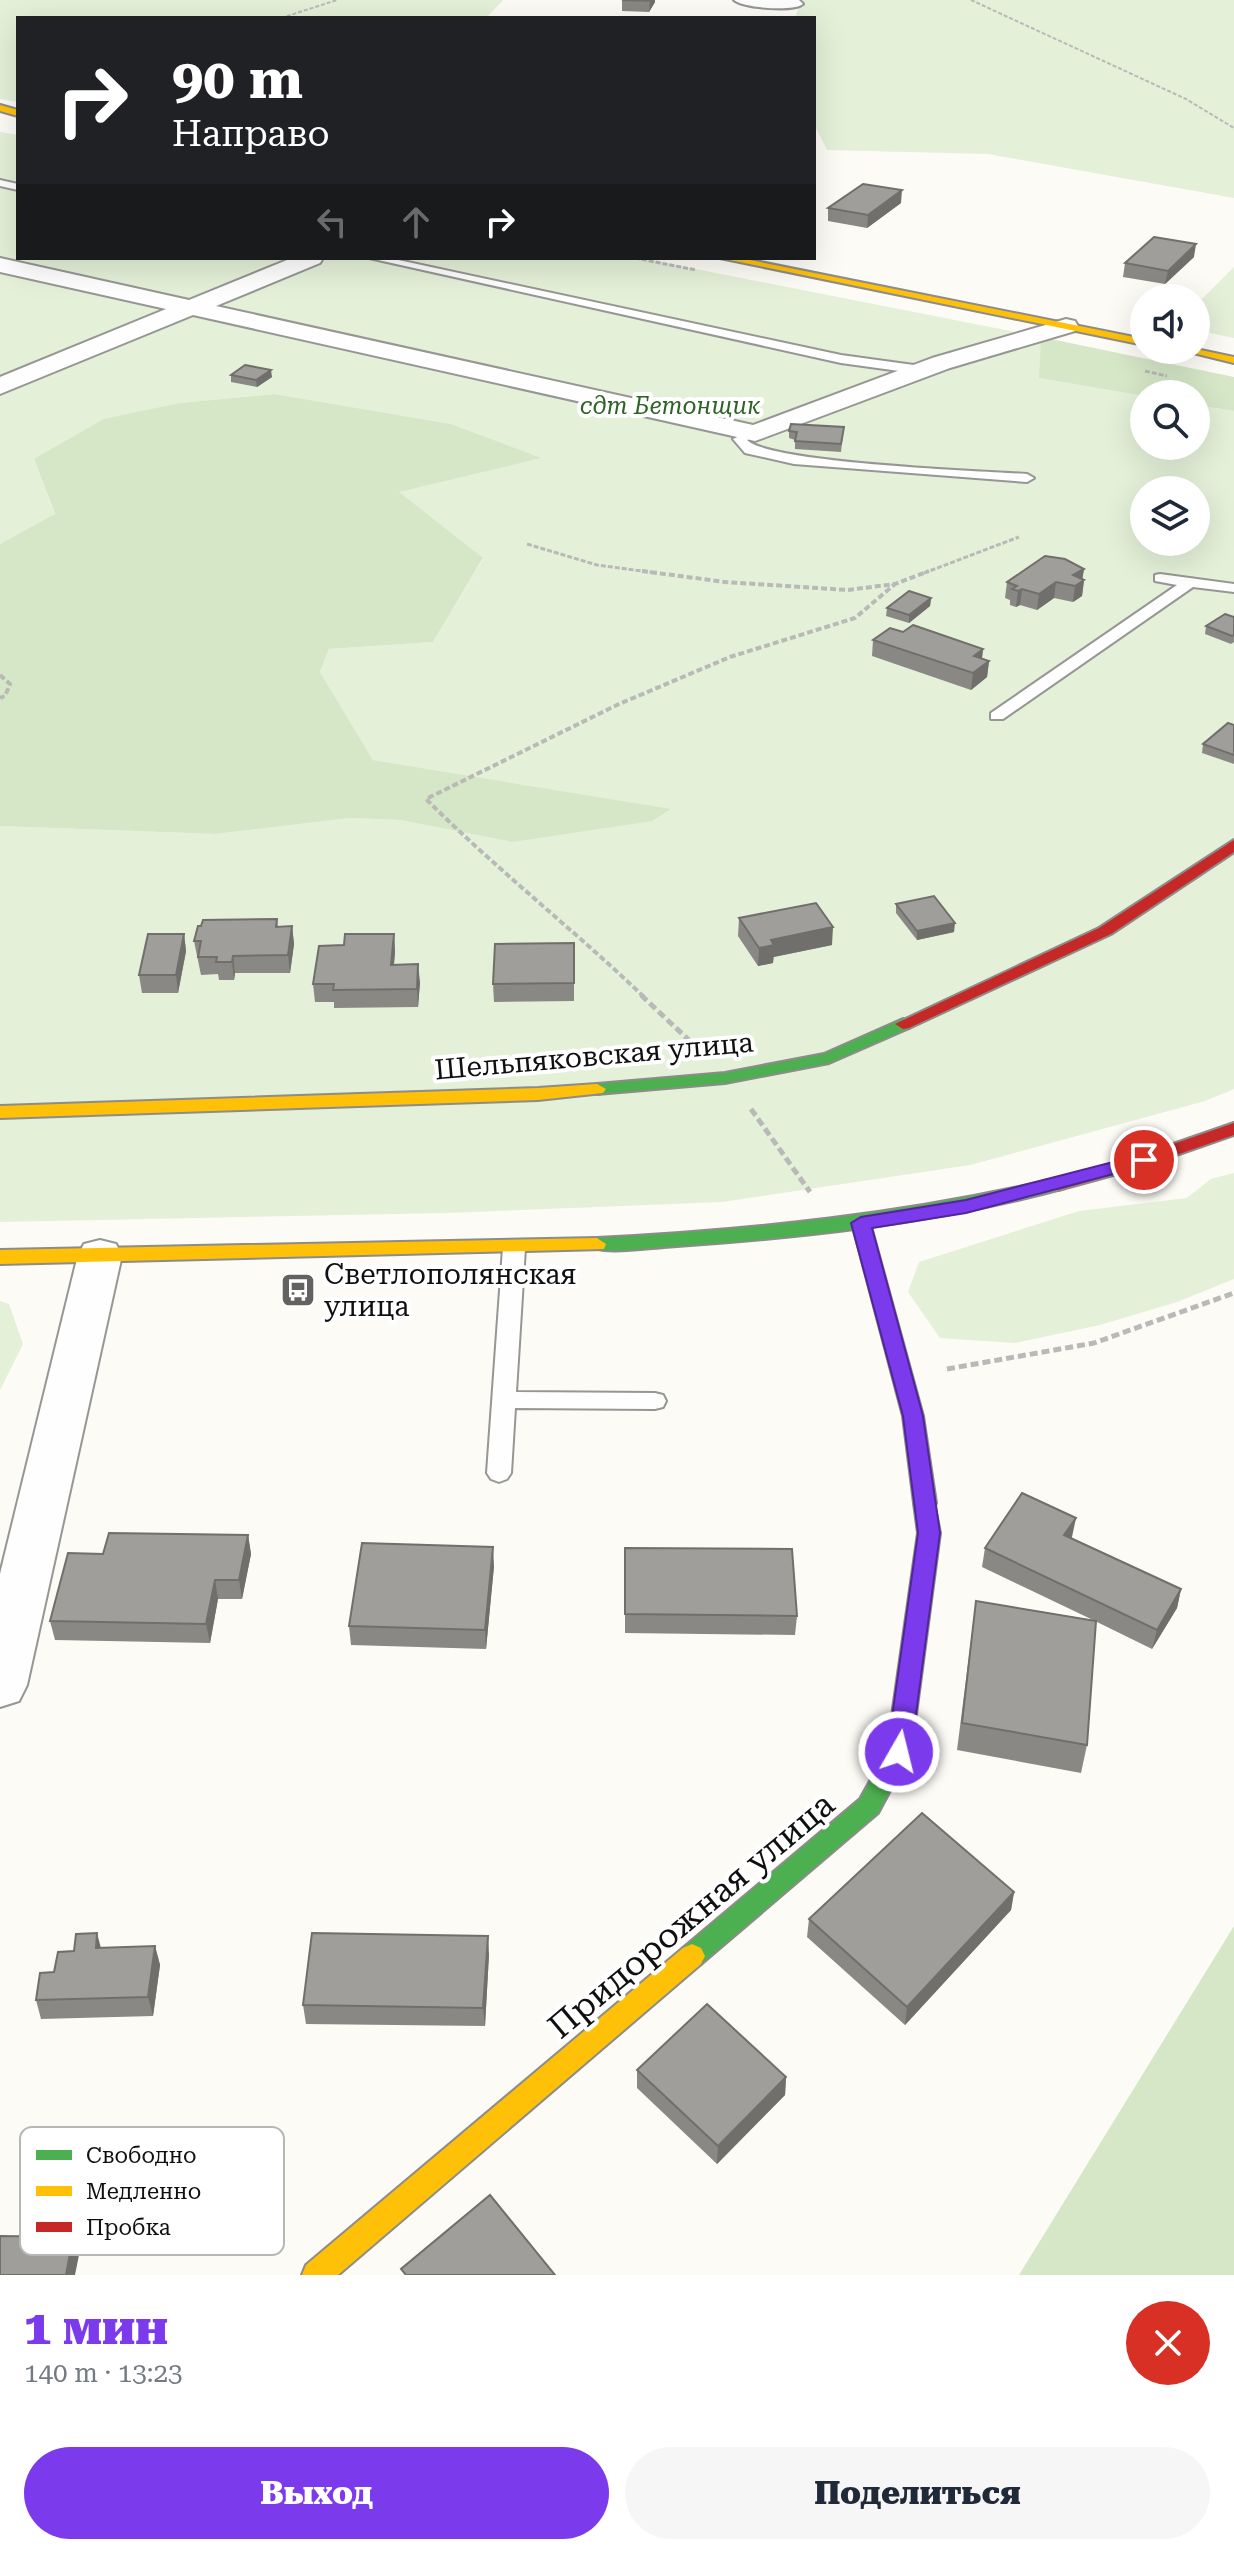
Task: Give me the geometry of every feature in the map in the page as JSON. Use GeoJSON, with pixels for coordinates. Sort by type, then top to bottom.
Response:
{"type":"FeatureCollection","features":[{"type":"Feature","properties":{"kind":"street"},"geometry":{"type":"LineString","coordinates":[[743,0],[794,4]]}},
{"type":"Feature","properties":{"kind":"street"},"geometry":{"type":"LineString","coordinates":[[0,386],[307,260]]}},
{"type":"Feature","properties":{"kind":"street"},"geometry":{"type":"LineString","coordinates":[[735,260],[1130,339]]}},
{"type":"Feature","properties":{"kind":"street"},"geometry":{"type":"LineString","coordinates":[[0,265],[755,433],[921,370],[1066,326]]}},
{"type":"Feature","properties":{"kind":"street"},"geometry":{"type":"LineString","coordinates":[[1210,355],[1234,360]]}},
{"type":"Feature","properties":{"kind":"street","name":"Шельпяковская улица"},"geometry":{"type":"LineString","coordinates":[[0,1112],[538,1094],[725,1078],[829,1058],[1105,931],[1234,845]]}},
{"type":"Feature","properties":{"kind":"street"},"geometry":{"type":"LineString","coordinates":[[0,1257],[514,1248],[668,1242],[825,1227],[966,1207],[1114,1170],[1234,1129]]}},
{"type":"Feature","properties":{"kind":"street","name":"Придорожная улица"},"geometry":{"type":"LineString","coordinates":[[316,2275],[869,1806],[899,1752],[929,1533],[913,1416],[861,1223]]}},
{"type":"Feature","properties":{"kind":"street"},"geometry":{"type":"LineString","coordinates":[[0,1685],[100,1255]]}},
{"type":"Feature","properties":{"kind":"lane"},"geometry":{"type":"LineString","coordinates":[[383,260],[841,359],[921,370]]}},
{"type":"Feature","properties":{"kind":"lane"},"geometry":{"type":"LineString","coordinates":[[755,433],[739,439],[750,450],[794,460],[1027,478]]}},
{"type":"Feature","properties":{"kind":"lane"},"geometry":{"type":"LineString","coordinates":[[1160,578],[1234,588]]}},
{"type":"Feature","properties":{"kind":"lane"},"geometry":{"type":"LineString","coordinates":[[997,716],[1190,582]]}},
{"type":"Feature","properties":{"kind":"lane"},"geometry":{"type":"LineString","coordinates":[[499,1473],[514,1248]]}},
{"type":"Feature","properties":{"kind":"lane"},"geometry":{"type":"LineString","coordinates":[[503,1400],[655,1401]]}},
{"type":"Feature","properties":{"kind":"path"},"geometry":{"type":"LineString","coordinates":[[287,16],[337,0]]}},
{"type":"Feature","properties":{"kind":"path"},"geometry":{"type":"LineString","coordinates":[[971,0],[1186,99],[1234,128]]}},
{"type":"Feature","properties":{"kind":"path"},"geometry":{"type":"LineString","coordinates":[[527,544],[597,565],[725,582],[848,590],[895,584],[1019,537]]}},
{"type":"Feature","properties":{"kind":"path"},"geometry":{"type":"LineString","coordinates":[[825,1227],[806,1183],[725,1078],[679,1028],[581,937],[483,856],[426,799],[619,704],[730,657],[855,618],[895,584]]}},
{"type":"Feature","properties":{"kind":"path"},"geometry":{"type":"LineString","coordinates":[[0,675],[10,684],[5,696],[0,698]]}},
{"type":"Feature","properties":{"kind":"path"},"geometry":{"type":"LineString","coordinates":[[902,1376],[1094,1343],[1234,1293]]}},
{"type":"Feature","properties":{"kind":"green space"},"geometry":{"type":"Polygon","coordinates":[[[0,0],[503,0],[488,16],[16,16],[16,102],[0,99],[0,0]]]}},
{"type":"Feature","properties":{"kind":"green space"},"geometry":{"type":"Polygon","coordinates":[[[801,0],[1234,0],[1234,198],[988,154],[827,150],[816,128],[816,16],[796,16],[801,0]]]}},
{"type":"Feature","properties":{"kind":"green space","name":"сдт Бетонщик"},"geometry":{"type":"Polygon","coordinates":[[[0,132],[16,135],[16,260],[650,260],[1041,337],[1040,378],[1130,394],[1130,460],[1210,460],[1210,407],[1234,411],[1234,1089],[1205,1101],[970,1165],[722,1202],[446,1213],[0,1222],[0,826],[215,834],[350,818],[400,820],[512,842],[669,809],[373,760],[320,672],[329,649],[433,642],[483,559],[398,492],[539,458],[451,424],[275,394],[180,403],[34,459],[55,515],[0,544],[0,132]]]}},
{"type":"Feature","properties":{"kind":"green space"},"geometry":{"type":"Polygon","coordinates":[[[1234,267],[1234,338],[1210,333],[1210,291],[1234,267]]]}},
{"type":"Feature","properties":{"kind":"green space"},"geometry":{"type":"Polygon","coordinates":[[[1041,337],[1130,355],[1130,364],[1171,364],[1234,377],[1234,411],[1210,407],[1210,380],[1130,380],[1130,394],[1039,378],[1041,337]]]}},
{"type":"Feature","properties":{"kind":"green space"},"geometry":{"type":"Polygon","coordinates":[[[275,394],[451,424],[541,458],[399,492],[483,558],[433,642],[329,649],[320,672],[373,760],[671,809],[652,821],[512,842],[400,820],[350,818],[215,834],[0,826],[0,544],[55,514],[34,459],[104,419],[180,403],[275,394]]]}},
{"type":"Feature","properties":{"kind":"green space"},"geometry":{"type":"Polygon","coordinates":[[[1234,1173],[1234,1279],[1177,1302],[1100,1325],[1015,1343],[940,1338],[908,1292],[919,1262],[1079,1211],[1187,1198],[1211,1179],[1234,1173]]]}},
{"type":"Feature","properties":{"kind":"green space"},"geometry":{"type":"Polygon","coordinates":[[[0,1301],[9,1304],[23,1344],[0,1390],[0,1301]]]}},
{"type":"Feature","properties":{"kind":"green space"},"geometry":{"type":"Polygon","coordinates":[[[1234,1926],[1234,2275],[1019,2275],[1234,1926]]]}},
{"type":"Feature","properties":{"kind":"building"},"geometry":{"type":"Polygon","coordinates":[[[863,184],[902,190],[868,215],[828,208],[863,184]]]}},
{"type":"Feature","properties":{"kind":"building"},"geometry":{"type":"Polygon","coordinates":[[[1154,237],[1196,244],[1168,271],[1125,263],[1154,237]]]}},
{"type":"Feature","properties":{"kind":"building"},"geometry":{"type":"Polygon","coordinates":[[[245,365],[271,370],[256,380],[231,375],[245,365]]]}},
{"type":"Feature","properties":{"kind":"building"},"geometry":{"type":"Polygon","coordinates":[[[791,424],[844,427],[841,444],[795,441],[797,432],[789,431],[791,424]]]}},
{"type":"Feature","properties":{"kind":"building"},"geometry":{"type":"Polygon","coordinates":[[[1045,556],[1065,559],[1084,569],[1073,575],[1084,580],[1075,586],[1056,582],[1039,594],[1012,589],[1017,586],[1007,582],[1045,556]]]}},
{"type":"Feature","properties":{"kind":"building"},"geometry":{"type":"Polygon","coordinates":[[[909,591],[931,598],[909,615],[887,608],[909,591]]]}},
{"type":"Feature","properties":{"kind":"building"},"geometry":{"type":"Polygon","coordinates":[[[1225,614],[1234,617],[1232,636],[1206,626],[1225,614]]]}},
{"type":"Feature","properties":{"kind":"building"},"geometry":{"type":"Polygon","coordinates":[[[913,625],[983,649],[974,656],[989,661],[973,673],[873,640],[890,628],[903,632],[913,625]]]}},
{"type":"Feature","properties":{"kind":"building"},"geometry":{"type":"Polygon","coordinates":[[[1228,723],[1234,725],[1234,755],[1203,744],[1228,723]]]}},
{"type":"Feature","properties":{"kind":"building"},"geometry":{"type":"Polygon","coordinates":[[[934,896],[955,923],[917,931],[896,904],[934,896]]]}},
{"type":"Feature","properties":{"kind":"building"},"geometry":{"type":"Polygon","coordinates":[[[816,903],[833,927],[771,940],[774,945],[759,948],[739,918],[816,903]]]}},
{"type":"Feature","properties":{"kind":"building"},"geometry":{"type":"Polygon","coordinates":[[[277,919],[276,927],[292,926],[288,955],[233,956],[232,962],[216,962],[217,957],[198,957],[201,941],[194,941],[203,920],[277,919]]]}},
{"type":"Feature","properties":{"kind":"building"},"geometry":{"type":"Polygon","coordinates":[[[148,934],[184,934],[176,975],[139,975],[148,934]]]}},
{"type":"Feature","properties":{"kind":"building"},"geometry":{"type":"Polygon","coordinates":[[[345,934],[394,934],[391,965],[418,964],[417,989],[333,990],[334,984],[313,984],[319,946],[344,945],[345,934]]]}},
{"type":"Feature","properties":{"kind":"building"},"geometry":{"type":"Polygon","coordinates":[[[574,943],[574,983],[493,984],[495,944],[574,943]]]}},
{"type":"Feature","properties":{"kind":"building"},"geometry":{"type":"Polygon","coordinates":[[[1022,1493],[1076,1518],[1064,1535],[1181,1589],[1157,1630],[985,1548],[1022,1493]]]}},
{"type":"Feature","properties":{"kind":"building"},"geometry":{"type":"Polygon","coordinates":[[[109,1533],[248,1535],[239,1580],[215,1580],[206,1624],[50,1621],[68,1553],[103,1554],[109,1533]]]}},
{"type":"Feature","properties":{"kind":"building"},"geometry":{"type":"Polygon","coordinates":[[[362,1543],[493,1547],[485,1630],[349,1626],[362,1543]]]}},
{"type":"Feature","properties":{"kind":"building"},"geometry":{"type":"Polygon","coordinates":[[[625,1548],[792,1549],[797,1616],[625,1614],[625,1548]]]}},
{"type":"Feature","properties":{"kind":"building"},"geometry":{"type":"Polygon","coordinates":[[[976,1601],[1096,1621],[1087,1745],[962,1723],[976,1601]]]}},
{"type":"Feature","properties":{"kind":"building"},"geometry":{"type":"Polygon","coordinates":[[[922,1813],[1014,1892],[907,2007],[809,1919],[922,1813]]]}},
{"type":"Feature","properties":{"kind":"building"},"geometry":{"type":"Polygon","coordinates":[[[97,1933],[96,1948],[155,1946],[148,1997],[36,2000],[40,1973],[54,1972],[58,1952],[74,1951],[76,1934],[97,1933]]]}},
{"type":"Feature","properties":{"kind":"building"},"geometry":{"type":"Polygon","coordinates":[[[312,1933],[488,1936],[483,2008],[303,2005],[312,1933]]]}},
{"type":"Feature","properties":{"kind":"building"},"geometry":{"type":"Polygon","coordinates":[[[707,2004],[786,2077],[718,2146],[637,2070],[707,2004]]]}},
{"type":"Feature","properties":{"kind":"building"},"geometry":{"type":"Polygon","coordinates":[[[490,2195],[555,2275],[406,2275],[401,2269],[490,2195]]]}},
{"type":"Feature","properties":{"kind":"building"},"geometry":{"type":"Polygon","coordinates":[[[0,2236],[20,2236],[20,2255],[70,2255],[66,2275],[0,2275],[0,2236]]]}},
{"type":"Feature","properties":{"kind":"traffic: fast"},"geometry":{"type":"LineString","coordinates":[[597,1089],[725,1078],[829,1058],[903,1024]]}},
{"type":"Feature","properties":{"kind":"traffic: fast"},"geometry":{"type":"LineString","coordinates":[[597,1244],[713,1238],[887,1219],[1002,1198],[1058,1184]]}},
{"type":"Feature","properties":{"kind":"traffic: fast"},"geometry":{"type":"LineString","coordinates":[[692,1956],[869,1806],[899,1752],[929,1533],[925,1503]]}},
{"type":"Feature","properties":{"kind":"traffic: slow"},"geometry":{"type":"LineString","coordinates":[[0,108],[16,112]]}},
{"type":"Feature","properties":{"kind":"traffic: slow"},"geometry":{"type":"LineString","coordinates":[[735,260],[1130,339]]}},
{"type":"Feature","properties":{"kind":"traffic: slow"},"geometry":{"type":"LineString","coordinates":[[1210,355],[1234,360]]}},
{"type":"Feature","properties":{"kind":"traffic: slow"},"geometry":{"type":"LineString","coordinates":[[0,1112],[538,1094],[597,1089]]}},
{"type":"Feature","properties":{"kind":"traffic: slow"},"geometry":{"type":"LineString","coordinates":[[861,1223],[913,1416],[925,1503]]}},
{"type":"Feature","properties":{"kind":"traffic: slow"},"geometry":{"type":"LineString","coordinates":[[0,1257],[597,1244]]}},
{"type":"Feature","properties":{"kind":"traffic: slow"},"geometry":{"type":"LineString","coordinates":[[316,2275],[692,1956]]}},
{"type":"Feature","properties":{"kind":"traffic: jam"},"geometry":{"type":"LineString","coordinates":[[903,1024],[1105,931],[1234,845]]}},
{"type":"Feature","properties":{"kind":"traffic: jam"},"geometry":{"type":"LineString","coordinates":[[1058,1184],[1133,1164],[1234,1129]]}},
{"type":"Feature","properties":{"kind":"place","name":"Светлополянская улица"},"geometry":{"type":"Point","coordinates":[298,1290]}},
{"type":"Feature","properties":{"kind":"route"},"geometry":{"type":"LineString","coordinates":[[899,1752],[929,1533],[913,1416],[861,1223],[966,1207],[1144,1160]]}}]}
